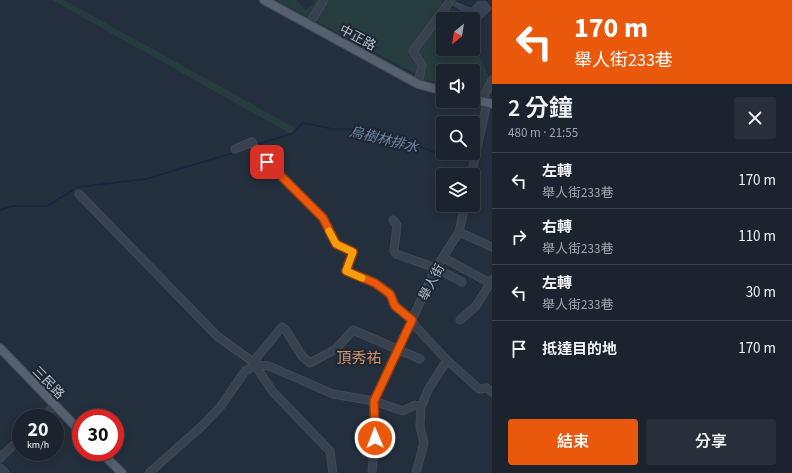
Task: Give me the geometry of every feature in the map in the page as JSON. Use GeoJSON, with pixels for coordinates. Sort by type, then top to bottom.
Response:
{"type":"FeatureCollection","features":[{"type":"Feature","properties":{"kind":"main road","name":"中正路"},"geometry":{"type":"LineString","coordinates":[[264,0],[418,84],[436,89]]}},
{"type":"Feature","properties":{"kind":"main road","name":"三民路"},"geometry":{"type":"LineString","coordinates":[[0,348],[72,423]]}},
{"type":"Feature","properties":{"kind":"main road"},"geometry":{"type":"LineString","coordinates":[[110,461],[122,473]]}},
{"type":"Feature","properties":{"kind":"street"},"geometry":{"type":"LineString","coordinates":[[309,24],[324,0]]}},
{"type":"Feature","properties":{"kind":"street"},"geometry":{"type":"LineString","coordinates":[[418,84],[422,65],[413,51],[452,0]]}},
{"type":"Feature","properties":{"kind":"street"},"geometry":{"type":"LineString","coordinates":[[472,168],[483,102],[492,80]]}},
{"type":"Feature","properties":{"kind":"street"},"geometry":{"type":"LineString","coordinates":[[235,149],[252,142],[256,150],[323,218],[336,244],[353,252],[346,271],[375,283],[390,294],[395,306],[412,320],[416,327],[447,360],[479,389],[488,388],[492,392]]}},
{"type":"Feature","properties":{"kind":"street"},"geometry":{"type":"LineString","coordinates":[[79,194],[216,336],[254,363],[273,392],[330,451],[333,473]]}},
{"type":"Feature","properties":{"kind":"street","name":"舉人街"},"geometry":{"type":"LineString","coordinates":[[372,473],[375,438],[374,401],[397,348],[412,320],[436,268],[444,258],[459,232],[463,212]]}},
{"type":"Feature","properties":{"kind":"street"},"geometry":{"type":"LineString","coordinates":[[393,220],[397,225],[394,251],[396,254],[436,268],[462,282]]}},
{"type":"Feature","properties":{"kind":"street"},"geometry":{"type":"LineString","coordinates":[[459,232],[492,247]]}},
{"type":"Feature","properties":{"kind":"street"},"geometry":{"type":"LineString","coordinates":[[444,258],[491,281],[476,306],[460,320]]}},
{"type":"Feature","properties":{"kind":"street"},"geometry":{"type":"LineString","coordinates":[[149,473],[221,406],[245,371],[254,363],[282,327],[285,329],[302,356],[310,363],[336,348],[352,330],[420,359]]}},
{"type":"Feature","properties":{"kind":"street"},"geometry":{"type":"LineString","coordinates":[[416,473],[424,443],[420,427],[421,407],[429,388],[447,360]]}},
{"type":"Feature","properties":{"kind":"street"},"geometry":{"type":"LineString","coordinates":[[254,363],[269,366],[333,394],[374,401],[403,411],[415,405],[421,407]]}},
{"type":"Feature","properties":{"kind":"street"},"geometry":{"type":"LineString","coordinates":[[51,409],[55,405]]}},
{"type":"Feature","properties":{"kind":"street"},"geometry":{"type":"LineString","coordinates":[[0,458],[12,447]]}},
{"type":"Feature","properties":{"kind":"street"},"geometry":{"type":"LineString","coordinates":[[0,468],[5,473]]}},
{"type":"Feature","properties":{"kind":"green space"},"geometry":{"type":"Polygon","coordinates":[[[52,0],[64,0],[297,129],[291,134],[52,0]]]}},
{"type":"Feature","properties":{"kind":"green space"},"geometry":{"type":"Polygon","coordinates":[[[276,0],[297,0],[305,10],[312,6],[315,0],[442,0],[440,2],[458,12],[436,12],[436,56],[479,56],[489,77],[490,98],[480,95],[480,64],[436,64],[436,83],[427,80],[276,0]]]}},
{"type":"Feature","properties":{"kind":"building"},"geometry":{"type":"Polygon","coordinates":[[[478,0],[486,0],[492,7],[492,10],[480,21],[480,12],[462,12],[452,6],[456,1],[471,7],[478,0]]]}},
{"type":"Feature","properties":{"kind":"waterway","name":"烏樹林排水"},"geometry":{"type":"LineString","coordinates":[[258,144],[291,134],[303,123],[333,129],[355,129],[414,144],[436,153]]}},
{"type":"Feature","properties":{"kind":"waterway","name":"烏樹林排水"},"geometry":{"type":"LineString","coordinates":[[243,149],[250,147]]}},
{"type":"Feature","properties":{"kind":"waterway","name":"烏樹林排水"},"geometry":{"type":"LineString","coordinates":[[78,187],[146,179],[236,152]]}},
{"type":"Feature","properties":{"kind":"waterway","name":"烏樹林排水"},"geometry":{"type":"LineString","coordinates":[[0,210],[12,206],[47,206],[73,190]]}},
{"type":"Feature","properties":{"kind":"slow traffic"},"geometry":{"type":"LineString","coordinates":[[329,231],[336,244],[353,252],[346,271],[362,278]]}},
{"type":"Feature","properties":{"kind":"district","name":"頂秀祐"},"geometry":{"type":"Point","coordinates":[359,358]}},
{"type":"Feature","properties":{"kind":"route"},"geometry":{"type":"LineString","coordinates":[[267,162],[323,218],[336,244],[353,252],[346,271],[375,283],[390,294],[395,306],[412,320],[397,348],[374,401],[375,438]]}}]}
